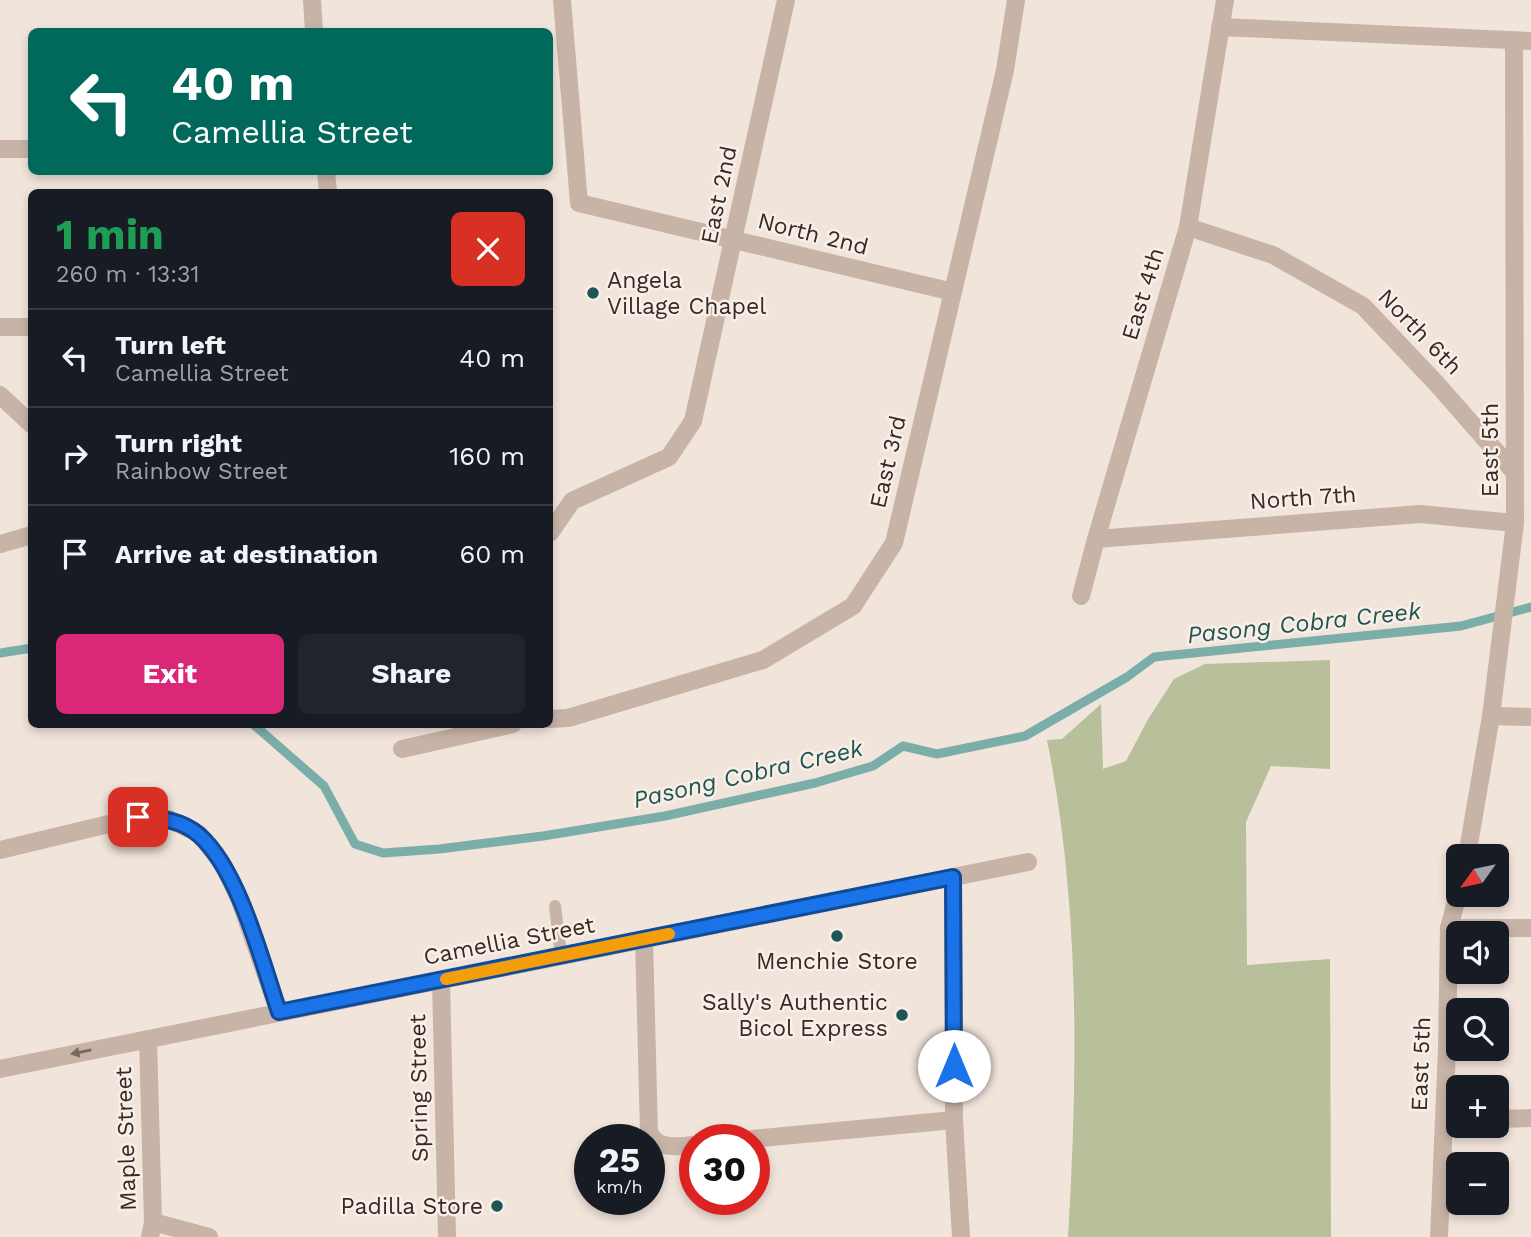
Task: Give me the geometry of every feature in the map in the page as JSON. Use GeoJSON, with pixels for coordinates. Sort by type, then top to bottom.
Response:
{"type":"FeatureCollection","features":[{"type":"Feature","properties":{"kind":"street"},"geometry":{"type":"LineString","coordinates":[[312,0],[314,28]]}},
{"type":"Feature","properties":{"kind":"street","name":"North 2nd"},"geometry":{"type":"LineString","coordinates":[[562,0],[579,204],[953,292]]}},
{"type":"Feature","properties":{"kind":"street","name":"East 2nd"},"geometry":{"type":"LineString","coordinates":[[553,529],[572,501],[669,457],[693,421],[786,0]]}},
{"type":"Feature","properties":{"kind":"street","name":"East 3rd"},"geometry":{"type":"LineString","coordinates":[[553,719],[568,718],[763,660],[853,606],[894,543],[1005,70],[1016,0]]}},
{"type":"Feature","properties":{"kind":"street","name":"East 4th"},"geometry":{"type":"LineString","coordinates":[[1081,596],[1188,227],[1225,0]]}},
{"type":"Feature","properties":{"kind":"street"},"geometry":{"type":"LineString","coordinates":[[1220,27],[1523,41]]}},
{"type":"Feature","properties":{"kind":"street","name":"East 5th"},"geometry":{"type":"LineString","coordinates":[[1468,844],[1491,716],[1514,523],[1523,41]]}},
{"type":"Feature","properties":{"kind":"street"},"geometry":{"type":"LineString","coordinates":[[0,149],[28,149]]}},
{"type":"Feature","properties":{"kind":"street","name":"North 6th"},"geometry":{"type":"LineString","coordinates":[[1188,227],[1273,255],[1363,306],[1436,383],[1515,473]]}},
{"type":"Feature","properties":{"kind":"street"},"geometry":{"type":"LineString","coordinates":[[0,327],[28,327]]}},
{"type":"Feature","properties":{"kind":"street"},"geometry":{"type":"LineString","coordinates":[[0,396],[28,421]]}},
{"type":"Feature","properties":{"kind":"street","name":"North 7th"},"geometry":{"type":"LineString","coordinates":[[1096,539],[1420,514],[1514,523]]}},
{"type":"Feature","properties":{"kind":"street"},"geometry":{"type":"LineString","coordinates":[[0,544],[28,536]]}},
{"type":"Feature","properties":{"kind":"street"},"geometry":{"type":"LineString","coordinates":[[1491,716],[1531,717]]}},
{"type":"Feature","properties":{"kind":"street"},"geometry":{"type":"LineString","coordinates":[[402,748],[494,728]]}},
{"type":"Feature","properties":{"kind":"street"},"geometry":{"type":"LineString","coordinates":[[0,850],[138,817],[169,819],[199,834],[222,863],[239,898],[279,1012]]}},
{"type":"Feature","properties":{"kind":"street","name":"Camellia Street"},"geometry":{"type":"LineString","coordinates":[[0,1069],[1028,862]]}},
{"type":"Feature","properties":{"kind":"street"},"geometry":{"type":"LineString","coordinates":[[953,877],[954,1120],[961,1237]]}},
{"type":"Feature","properties":{"kind":"street"},"geometry":{"type":"LineString","coordinates":[[1509,928],[1531,928]]}},
{"type":"Feature","properties":{"kind":"street"},"geometry":{"type":"LineString","coordinates":[[644,939],[649,1132],[653,1141],[661,1145],[679,1146]]}},
{"type":"Feature","properties":{"kind":"street","name":"Spring Street"},"geometry":{"type":"LineString","coordinates":[[441,980],[447,1237]]}},
{"type":"Feature","properties":{"kind":"street","name":"East 5th"},"geometry":{"type":"LineString","coordinates":[[1450,984],[1451,1075]]}},
{"type":"Feature","properties":{"kind":"street","name":"Maple Street"},"geometry":{"type":"LineString","coordinates":[[148,1039],[152,1230]]}},
{"type":"Feature","properties":{"kind":"street"},"geometry":{"type":"LineString","coordinates":[[1509,1119],[1531,1118]]}},
{"type":"Feature","properties":{"kind":"street"},"geometry":{"type":"LineString","coordinates":[[770,1137],[954,1120]]}},
{"type":"Feature","properties":{"kind":"street","name":"East 5th"},"geometry":{"type":"LineString","coordinates":[[1438,1237],[1449,1138]]}},
{"type":"Feature","properties":{"kind":"street"},"geometry":{"type":"LineString","coordinates":[[152,1230],[209,1237]]}},
{"type":"Feature","properties":{"kind":"lane"},"geometry":{"type":"LineString","coordinates":[[555,906],[561,956]]}},
{"type":"Feature","properties":{"kind":"green space"},"geometry":{"type":"Polygon","coordinates":[[[1330,660],[1330,769],[1271,766],[1246,822],[1247,965],[1330,959],[1331,1237],[1068,1237],[1074,1113],[1074,988],[1066,863],[1047,740],[1062,739],[1101,704],[1103,769],[1126,761],[1174,679],[1205,664],[1330,660]]]}},
{"type":"Feature","properties":{"kind":"waterway","name":"Pasong Cobra Creek"},"geometry":{"type":"LineString","coordinates":[[258,728],[324,786],[355,844],[383,853],[439,849],[543,836],[665,816],[815,783],[873,766],[903,746],[937,754],[1025,736],[1127,677],[1154,657],[1461,626],[1531,607]]}},
{"type":"Feature","properties":{"kind":"waterway","name":"Pasong Cobra Creek"},"geometry":{"type":"LineString","coordinates":[[0,653],[28,649]]}},
{"type":"Feature","properties":{"kind":"slow traffic"},"geometry":{"type":"LineString","coordinates":[[446,979],[669,934]]}},
{"type":"Feature","properties":{"kind":"place","name":"Angela Village Chapel"},"geometry":{"type":"Point","coordinates":[593,293]}},
{"type":"Feature","properties":{"kind":"place","name":"Menchie Store"},"geometry":{"type":"Point","coordinates":[837,936]}},
{"type":"Feature","properties":{"kind":"place","name":"Sally's Authentic Bicol Express"},"geometry":{"type":"Point","coordinates":[902,1015]}},
{"type":"Feature","properties":{"kind":"place","name":"Padilla Store"},"geometry":{"type":"Point","coordinates":[497,1206]}},
{"type":"Feature","properties":{"kind":"route"},"geometry":{"type":"LineString","coordinates":[[138,817],[169,819],[199,834],[222,863],[239,898],[279,1012],[953,877],[954,1066]]}}]}
